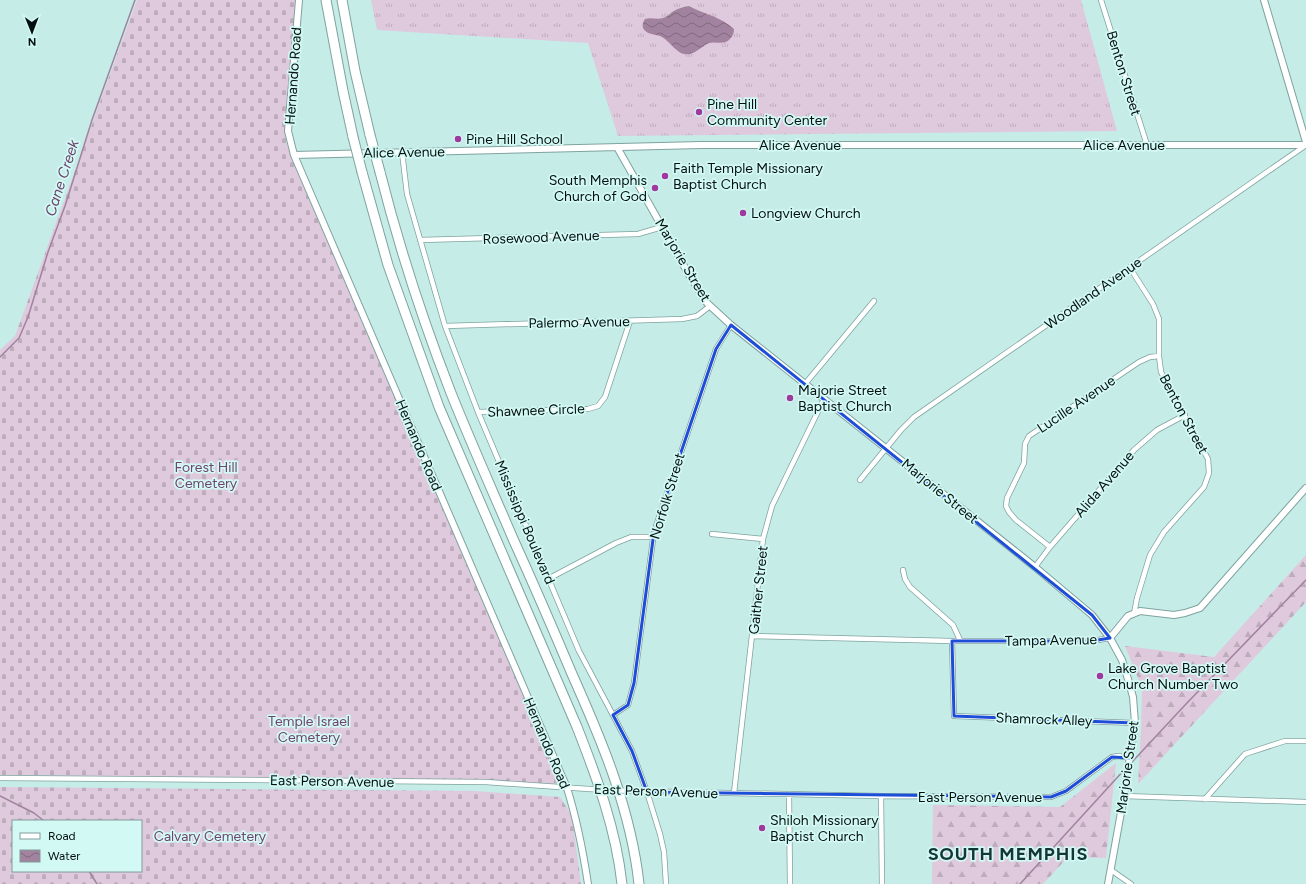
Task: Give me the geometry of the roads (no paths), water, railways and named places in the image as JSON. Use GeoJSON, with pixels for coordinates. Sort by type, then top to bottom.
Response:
{"type":"FeatureCollection","features":[{"type":"Feature","properties":{"kind":"highway"},"geometry":{"type":"LineString","coordinates":[[326,0],[353,137],[388,265],[431,387],[450,435],[577,727],[596,777],[612,827],[622,884]]}},
{"type":"Feature","properties":{"kind":"highway"},"geometry":{"type":"LineString","coordinates":[[342,0],[355,71],[370,136],[409,275],[451,392],[542,602],[606,755],[629,827],[639,884]]}},
{"type":"Feature","properties":{"kind":"street","name":"Hernando Road"},"geometry":{"type":"LineString","coordinates":[[299,0],[288,130],[294,155],[567,788],[580,833],[588,884]]}},
{"type":"Feature","properties":{"kind":"street","name":"Benton Street"},"geometry":{"type":"LineString","coordinates":[[1102,0],[1147,145]]}},
{"type":"Feature","properties":{"kind":"street"},"geometry":{"type":"LineString","coordinates":[[1264,0],[1306,144]]}},
{"type":"Feature","properties":{"kind":"street","name":"Alice Avenue"},"geometry":{"type":"LineString","coordinates":[[294,155],[701,145],[1306,144]]}},
{"type":"Feature","properties":{"kind":"street","name":"Woodland Avenue"},"geometry":{"type":"LineString","coordinates":[[860,480],[901,430],[914,417],[1306,144]]}},
{"type":"Feature","properties":{"kind":"street","name":"Marjorie Street"},"geometry":{"type":"LineString","coordinates":[[617,147],[688,273],[710,306],[731,325],[824,400],[887,448],[1035,567],[1092,615],[1110,638],[1122,660],[1128,679],[1133,697],[1135,723],[1131,758],[1108,884]]}},
{"type":"Feature","properties":{"kind":"street","name":"Mississippi Boulevard"},"geometry":{"type":"LineString","coordinates":[[402,152],[407,194],[445,326],[478,412],[579,651],[632,751],[647,792],[664,852],[666,884]]}},
{"type":"Feature","properties":{"kind":"street","name":"Rosewood Avenue"},"geometry":{"type":"LineString","coordinates":[[420,240],[638,234],[662,227]]}},
{"type":"Feature","properties":{"kind":"street","name":"Benton Street"},"geometry":{"type":"LineString","coordinates":[[1130,268],[1154,304],[1159,320],[1159,356],[1161,372],[1208,459],[1209,473],[1204,487],[1164,532],[1150,555],[1137,598],[1134,614]]}},
{"type":"Feature","properties":{"kind":"street"},"geometry":{"type":"LineString","coordinates":[[805,384],[874,301]]}},
{"type":"Feature","properties":{"kind":"street","name":"Palermo Avenue"},"geometry":{"type":"LineString","coordinates":[[445,326],[690,318],[698,316],[710,306]]}},
{"type":"Feature","properties":{"kind":"street","name":"Shawnee Circle"},"geometry":{"type":"LineString","coordinates":[[478,412],[588,409],[598,406],[605,397],[630,321]]}},
{"type":"Feature","properties":{"kind":"street","name":"Norfolk Street"},"geometry":{"type":"LineString","coordinates":[[613,715],[628,705],[634,683],[653,537],[716,348],[731,325]]}},
{"type":"Feature","properties":{"kind":"street","name":"Lucille Avenue"},"geometry":{"type":"LineString","coordinates":[[1050,547],[1016,520],[1006,506],[1007,498],[1024,463],[1025,444],[1029,436],[1139,362],[1150,357],[1159,356]]}},
{"type":"Feature","properties":{"kind":"street","name":"Gaither Street"},"geometry":{"type":"LineString","coordinates":[[734,793],[763,539],[772,506],[824,400]]}},
{"type":"Feature","properties":{"kind":"street","name":"Alida Avenue"},"geometry":{"type":"LineString","coordinates":[[1035,567],[1050,547],[1134,450],[1157,430],[1185,415]]}},
{"type":"Feature","properties":{"kind":"street"},"geometry":{"type":"LineString","coordinates":[[1134,614],[1140,611],[1174,615],[1200,608],[1306,488]]}},
{"type":"Feature","properties":{"kind":"street"},"geometry":{"type":"LineString","coordinates":[[712,534],[763,539]]}},
{"type":"Feature","properties":{"kind":"street"},"geometry":{"type":"LineString","coordinates":[[548,579],[616,543],[631,537],[653,537]]}},
{"type":"Feature","properties":{"kind":"street"},"geometry":{"type":"LineString","coordinates":[[903,570],[905,579],[910,588],[953,625],[960,640]]}},
{"type":"Feature","properties":{"kind":"street","name":"Tampa Avenue"},"geometry":{"type":"LineString","coordinates":[[753,636],[952,641],[1092,641],[1110,638],[1128,616],[1134,614]]}},
{"type":"Feature","properties":{"kind":"street","name":"Shamrock Alley"},"geometry":{"type":"LineString","coordinates":[[952,641],[954,716],[1135,723]]}},
{"type":"Feature","properties":{"kind":"street"},"geometry":{"type":"LineString","coordinates":[[1205,800],[1245,754],[1285,740],[1306,741]]}},
{"type":"Feature","properties":{"kind":"street","name":"East Person Avenue"},"geometry":{"type":"LineString","coordinates":[[0,778],[486,782],[589,790],[647,792],[1051,798],[1066,791],[1112,757],[1118,756],[1131,758]]}},
{"type":"Feature","properties":{"kind":"street"},"geometry":{"type":"LineString","coordinates":[[789,794],[790,884]]}},
{"type":"Feature","properties":{"kind":"street"},"geometry":{"type":"LineString","coordinates":[[881,796],[882,884]]}},
{"type":"Feature","properties":{"kind":"street"},"geometry":{"type":"LineString","coordinates":[[1124,796],[1205,800],[1306,802]]}},
{"type":"Feature","properties":{"kind":"street"},"geometry":{"type":"LineString","coordinates":[[1111,870],[1132,884]]}},
{"type":"Feature","properties":{"kind":"water"},"geometry":{"type":"Polygon","coordinates":[[[689,6],[718,18],[734,29],[729,40],[722,43],[709,43],[691,54],[684,54],[662,37],[644,30],[643,24],[645,19],[658,19],[665,17],[676,10],[689,6]]]}},
{"type":"Feature","properties":{"kind":"waterway","name":"Cane Creek"},"geometry":{"type":"LineString","coordinates":[[0,357],[19,338],[28,317],[92,120],[135,0]]}},
{"type":"Feature","properties":{"kind":"waterway"},"geometry":{"type":"LineString","coordinates":[[1132,762],[1306,580]]}},
{"type":"Feature","properties":{"kind":"waterway"},"geometry":{"type":"LineString","coordinates":[[1020,884],[1125,769]]}},
{"type":"Feature","properties":{"kind":"waterway"},"geometry":{"type":"LineString","coordinates":[[0,796],[34,813],[43,820]]}},
{"type":"Feature","properties":{"kind":"waterway"},"geometry":{"type":"LineString","coordinates":[[90,872],[97,884]]}},
{"type":"Feature","properties":{"kind":"place","name":"Pine Hill Community Center"},"geometry":{"type":"Point","coordinates":[699,112]}},
{"type":"Feature","properties":{"kind":"place","name":"Pine Hill School"},"geometry":{"type":"Point","coordinates":[458,139]}},
{"type":"Feature","properties":{"kind":"place","name":"Faith Temple Missionary Baptist Church"},"geometry":{"type":"Point","coordinates":[665,176]}},
{"type":"Feature","properties":{"kind":"place","name":"South Memphis Church of God"},"geometry":{"type":"Point","coordinates":[655,188]}},
{"type":"Feature","properties":{"kind":"place","name":"Longview Church"},"geometry":{"type":"Point","coordinates":[743,213]}},
{"type":"Feature","properties":{"kind":"place","name":"Majorie Street Baptist Church"},"geometry":{"type":"Point","coordinates":[790,398]}},
{"type":"Feature","properties":{"kind":"place","name":"Lake Grove Baptist Church Number Two"},"geometry":{"type":"Point","coordinates":[1100,676]}},
{"type":"Feature","properties":{"kind":"place","name":"Shiloh Missionary Baptist Church"},"geometry":{"type":"Point","coordinates":[762,828]}},
{"type":"Feature","properties":{"kind":"district","name":"SOUTH MEMPHIS"},"geometry":{"type":"Point","coordinates":[1008,854]}},
{"type":"Feature","properties":{"kind":"park label","name":"Forest Hill Cemetery"},"geometry":{"type":"Point","coordinates":[206,476]}},
{"type":"Feature","properties":{"kind":"park label","name":"Temple Israel Cemetery"},"geometry":{"type":"Point","coordinates":[309,730]}},
{"type":"Feature","properties":{"kind":"park label","name":"Calvary Cemetery"},"geometry":{"type":"Point","coordinates":[210,836]}}]}
